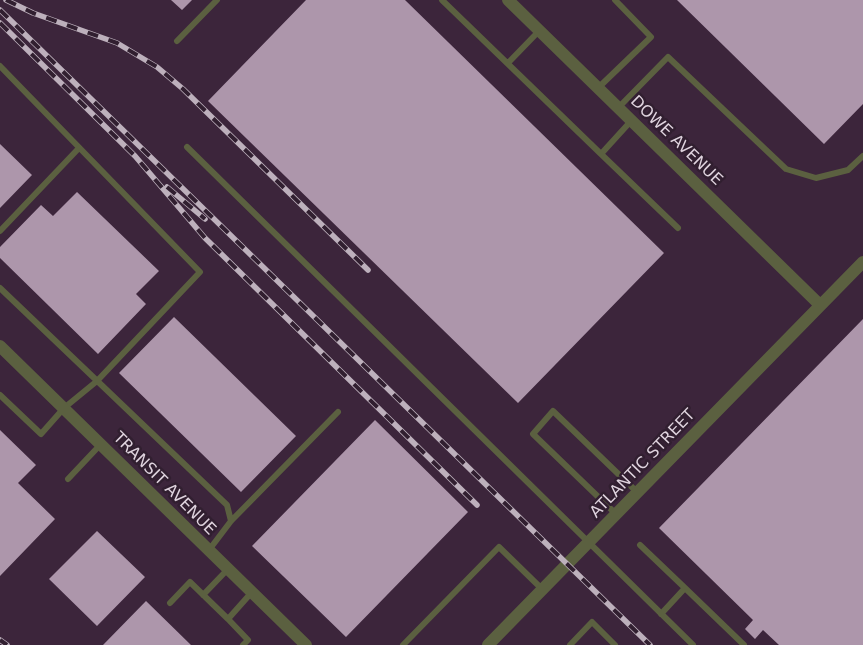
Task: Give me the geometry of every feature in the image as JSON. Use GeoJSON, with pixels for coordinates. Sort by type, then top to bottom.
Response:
{"type":"FeatureCollection","features":[{"type":"Feature","properties":{"kind":"street","name":"DOWE AVENUE"},"geometry":{"type":"LineString","coordinates":[[508,0],[820,305]]}},
{"type":"Feature","properties":{"kind":"street","name":"ATLANTIC STREET"},"geometry":{"type":"LineString","coordinates":[[488,645],[863,262]]}},
{"type":"Feature","properties":{"kind":"street","name":"TRANSIT AVENUE"},"geometry":{"type":"LineString","coordinates":[[0,346],[252,592],[302,644]]}},
{"type":"Feature","properties":{"kind":"lane"},"geometry":{"type":"LineString","coordinates":[[178,41],[217,0]]}},
{"type":"Feature","properties":{"kind":"lane"},"geometry":{"type":"LineString","coordinates":[[442,0],[678,228]]}},
{"type":"Feature","properties":{"kind":"lane"},"geometry":{"type":"LineString","coordinates":[[598,88],[651,36],[615,0]]}},
{"type":"Feature","properties":{"kind":"lane"},"geometry":{"type":"LineString","coordinates":[[508,64],[539,31]]}},
{"type":"Feature","properties":{"kind":"lane"},"geometry":{"type":"LineString","coordinates":[[618,108],[668,57],[786,170],[816,178],[848,170],[863,156]]}},
{"type":"Feature","properties":{"kind":"lane"},"geometry":{"type":"LineString","coordinates":[[0,66],[200,272],[97,381],[64,408],[40,434],[0,395]]}},
{"type":"Feature","properties":{"kind":"lane"},"geometry":{"type":"LineString","coordinates":[[601,154],[632,121]]}},
{"type":"Feature","properties":{"kind":"lane"},"geometry":{"type":"LineString","coordinates":[[187,147],[693,645]]}},
{"type":"Feature","properties":{"kind":"lane"},"geometry":{"type":"LineString","coordinates":[[0,231],[80,148]]}},
{"type":"Feature","properties":{"kind":"lane"},"geometry":{"type":"LineString","coordinates":[[0,288],[227,505],[231,521]]}},
{"type":"Feature","properties":{"kind":"lane"},"geometry":{"type":"LineString","coordinates":[[208,550],[231,521],[338,412]]}},
{"type":"Feature","properties":{"kind":"lane"},"geometry":{"type":"LineString","coordinates":[[616,514],[533,434],[553,412],[638,492]]}},
{"type":"Feature","properties":{"kind":"lane"},"geometry":{"type":"LineString","coordinates":[[68,479],[101,444]]}},
{"type":"Feature","properties":{"kind":"lane"},"geometry":{"type":"LineString","coordinates":[[640,545],[744,645]]}},
{"type":"Feature","properties":{"kind":"lane"},"geometry":{"type":"LineString","coordinates":[[403,645],[498,547],[542,589]]}},
{"type":"Feature","properties":{"kind":"lane"},"geometry":{"type":"LineString","coordinates":[[204,595],[228,569]]}},
{"type":"Feature","properties":{"kind":"lane"},"geometry":{"type":"LineString","coordinates":[[170,603],[190,582],[248,640],[243,645]]}},
{"type":"Feature","properties":{"kind":"lane"},"geometry":{"type":"LineString","coordinates":[[661,614],[685,588]]}},
{"type":"Feature","properties":{"kind":"lane"},"geometry":{"type":"LineString","coordinates":[[228,619],[252,592]]}},
{"type":"Feature","properties":{"kind":"lane"},"geometry":{"type":"LineString","coordinates":[[570,645],[592,622],[615,645]]}},
{"type":"Feature","properties":{"kind":"shaded area"},"geometry":{"type":"Polygon","coordinates":[[[0,0],[863,0],[863,645],[0,645],[0,0]]]}},
{"type":"Feature","properties":{"kind":"building"},"geometry":{"type":"Polygon","coordinates":[[[171,0],[192,0],[182,10],[171,0]]]}},
{"type":"Feature","properties":{"kind":"building"},"geometry":{"type":"Polygon","coordinates":[[[306,0],[405,0],[664,253],[518,403],[208,101],[306,0]]]}},
{"type":"Feature","properties":{"kind":"building"},"geometry":{"type":"Polygon","coordinates":[[[677,0],[863,0],[863,104],[824,144],[677,0]]]}},
{"type":"Feature","properties":{"kind":"building"},"geometry":{"type":"Polygon","coordinates":[[[0,144],[32,175],[0,208],[0,144]]]}},
{"type":"Feature","properties":{"kind":"building"},"geometry":{"type":"Polygon","coordinates":[[[77,192],[159,271],[136,294],[146,304],[98,354],[0,258],[0,247],[41,205],[53,216],[77,192]]]}},
{"type":"Feature","properties":{"kind":"building"},"geometry":{"type":"Polygon","coordinates":[[[174,317],[296,436],[241,492],[119,373],[174,317]]]}},
{"type":"Feature","properties":{"kind":"building"},"geometry":{"type":"Polygon","coordinates":[[[863,319],[863,645],[779,645],[763,630],[755,639],[745,629],[753,620],[659,528],[863,319]]]}},
{"type":"Feature","properties":{"kind":"building"},"geometry":{"type":"Polygon","coordinates":[[[375,420],[468,512],[346,637],[252,546],[375,420]]]}},
{"type":"Feature","properties":{"kind":"building"},"geometry":{"type":"Polygon","coordinates":[[[0,430],[36,465],[18,483],[55,519],[0,576],[0,430]]]}},
{"type":"Feature","properties":{"kind":"building"},"geometry":{"type":"Polygon","coordinates":[[[97,531],[145,577],[97,626],[49,579],[97,531]]]}},
{"type":"Feature","properties":{"kind":"building"},"geometry":{"type":"Polygon","coordinates":[[[146,601],[191,645],[103,645],[146,601]]]}},
{"type":"Feature","properties":{"kind":"railway"},"geometry":{"type":"LineString","coordinates":[[6,0],[33,13],[117,43],[157,67],[183,89],[368,270]]}},
{"type":"Feature","properties":{"kind":"railway"},"geometry":{"type":"LineString","coordinates":[[0,10],[650,645]]}},
{"type":"Feature","properties":{"kind":"railway"},"geometry":{"type":"LineString","coordinates":[[0,23],[135,156],[205,238],[477,505]]}},
{"type":"Feature","properties":{"kind":"railway"},"geometry":{"type":"LineString","coordinates":[[167,187],[205,219]]}},
{"type":"Feature","properties":{"kind":"railway"},"geometry":{"type":"LineString","coordinates":[[0,640],[7,645]]}}]}
